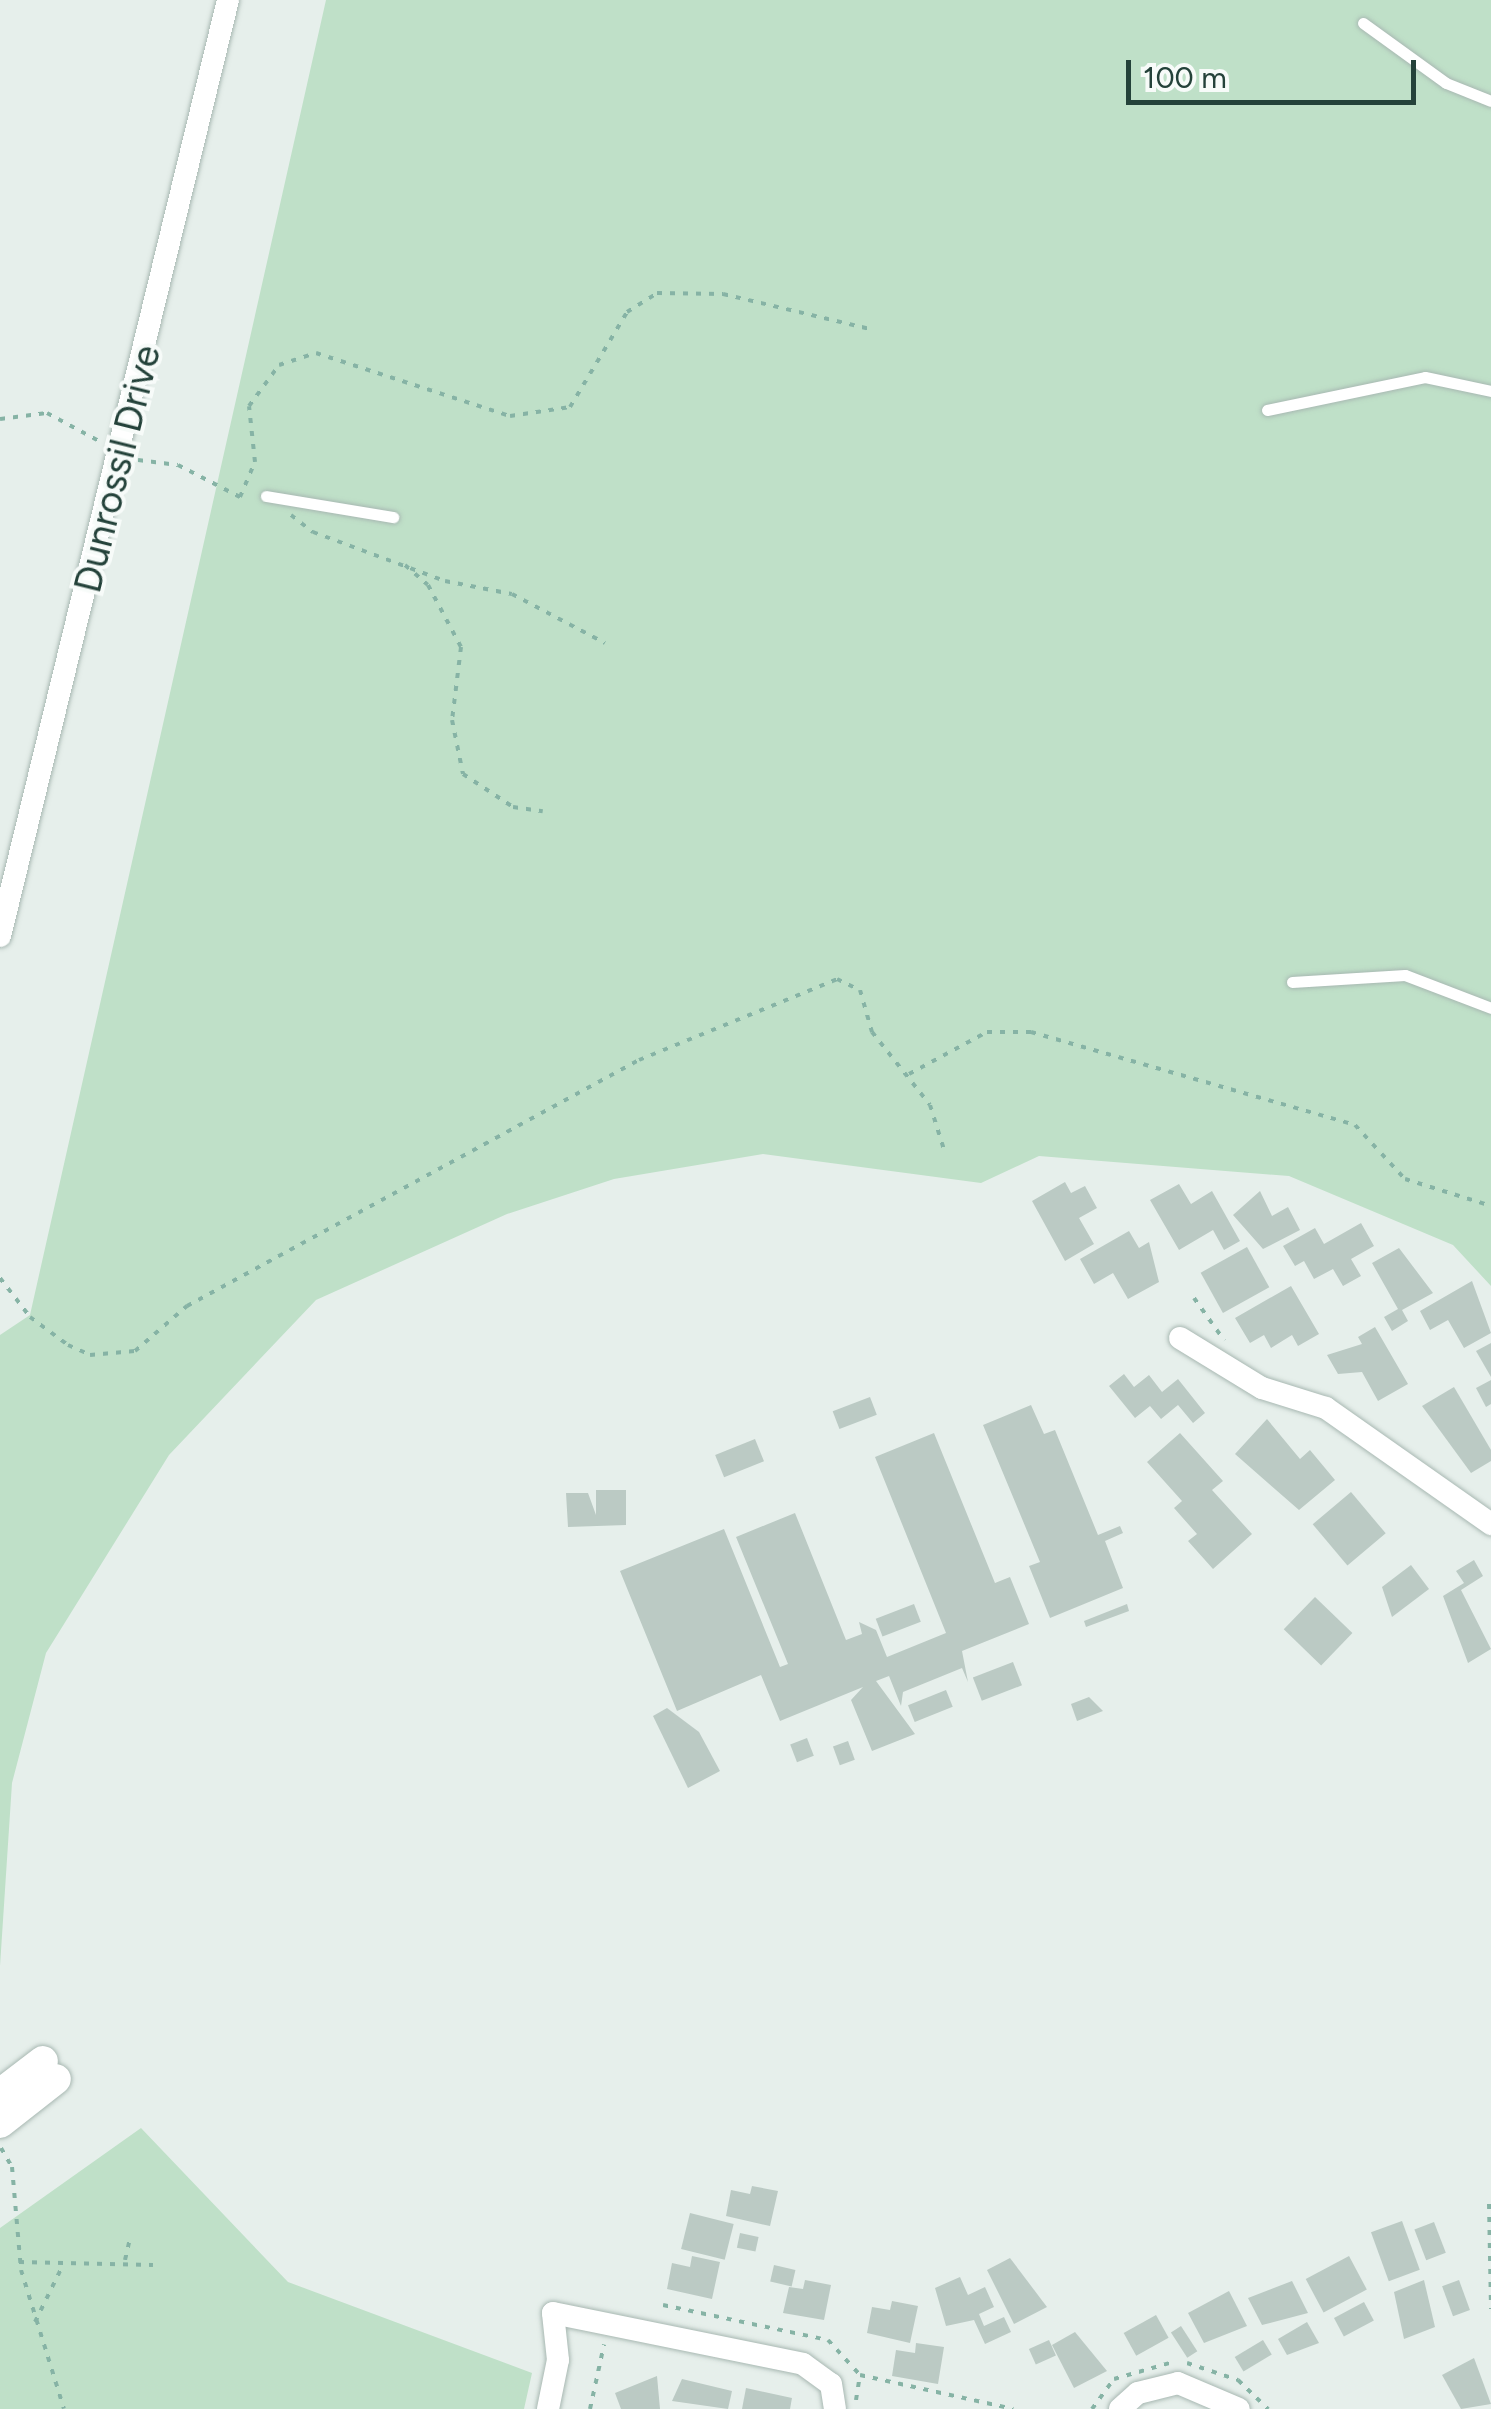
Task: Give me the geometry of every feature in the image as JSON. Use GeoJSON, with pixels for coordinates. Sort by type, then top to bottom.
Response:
{"type":"FeatureCollection","features":[{"type":"Feature","properties":{"kind":"street","name":"Dunrossil Drive"},"geometry":{"type":"LineString","coordinates":[[0,936],[122,458],[228,0]]}},
{"type":"Feature","properties":{"kind":"street"},"geometry":{"type":"LineString","coordinates":[[1180,1338],[1262,1388],[1326,1408],[1491,1524]]}},
{"type":"Feature","properties":{"kind":"street"},"geometry":{"type":"LineString","coordinates":[[0,2094],[50,2070],[0,2123]]}},
{"type":"Feature","properties":{"kind":"street"},"geometry":{"type":"LineString","coordinates":[[548,2409],[558,2360],[553,2313],[802,2364],[831,2384],[834,2409]]}},
{"type":"Feature","properties":{"kind":"street"},"geometry":{"type":"LineString","coordinates":[[1120,2409],[1138,2393],[1178,2382],[1215,2391],[1238,2409]]}},
{"type":"Feature","properties":{"kind":"lane"},"geometry":{"type":"LineString","coordinates":[[1363,23],[1446,83],[1491,101]]}},
{"type":"Feature","properties":{"kind":"lane"},"geometry":{"type":"LineString","coordinates":[[1267,410],[1425,377],[1491,391]]}},
{"type":"Feature","properties":{"kind":"lane"},"geometry":{"type":"LineString","coordinates":[[266,496],[392,517]]}},
{"type":"Feature","properties":{"kind":"lane"},"geometry":{"type":"LineString","coordinates":[[1292,982],[1405,976],[1491,1008]]}},
{"type":"Feature","properties":{"kind":"path"},"geometry":{"type":"LineString","coordinates":[[0,419],[46,413],[122,458],[178,465],[240,497],[255,462],[249,406],[279,364],[316,353],[510,416],[570,407],[626,312],[657,293],[724,294],[870,329]]}},
{"type":"Feature","properties":{"kind":"path"},"geometry":{"type":"LineString","coordinates":[[266,496],[313,532],[512,594],[605,643]]}},
{"type":"Feature","properties":{"kind":"path"},"geometry":{"type":"LineString","coordinates":[[402,562],[428,584],[462,646],[452,720],[462,774],[513,807],[543,811]]}},
{"type":"Feature","properties":{"kind":"path"},"geometry":{"type":"LineString","coordinates":[[0,1278],[30,1317],[68,1345],[90,1355],[136,1350],[188,1306],[640,1060],[838,979],[860,990],[872,1032],[909,1074],[945,1153]]}},
{"type":"Feature","properties":{"kind":"path"},"geometry":{"type":"LineString","coordinates":[[909,1074],[987,1032],[1032,1032],[1354,1125],[1405,1178],[1491,1206]]}},
{"type":"Feature","properties":{"kind":"path"},"geometry":{"type":"LineString","coordinates":[[1,2148],[12,2167],[19,2262],[34,2326],[64,2409]]}},
{"type":"Feature","properties":{"kind":"path"},"geometry":{"type":"LineString","coordinates":[[1488,2204],[1491,2309]]}},
{"type":"Feature","properties":{"kind":"path"},"geometry":{"type":"LineString","coordinates":[[125,2260],[130,2238]]}},
{"type":"Feature","properties":{"kind":"path"},"geometry":{"type":"LineString","coordinates":[[19,2262],[61,2268],[125,2260],[153,2265]]}},
{"type":"Feature","properties":{"kind":"path"},"geometry":{"type":"LineString","coordinates":[[34,2326],[44,2288],[61,2268]]}},
{"type":"Feature","properties":{"kind":"path"},"geometry":{"type":"LineString","coordinates":[[662,2305],[828,2340],[860,2375],[1013,2409]]}},
{"type":"Feature","properties":{"kind":"path"},"geometry":{"type":"LineString","coordinates":[[590,2409],[604,2344]]}},
{"type":"Feature","properties":{"kind":"path"},"geometry":{"type":"LineString","coordinates":[[854,2409],[860,2375]]}},
{"type":"Feature","properties":{"kind":"green space"},"geometry":{"type":"Polygon","coordinates":[[[326,0],[1491,0],[1491,1286],[1453,1245],[1289,1176],[1039,1156],[981,1183],[763,1154],[614,1179],[507,1214],[316,1300],[169,1455],[46,1653],[12,1783],[0,1966],[0,1335],[30,1315],[326,0]]]}},
{"type":"Feature","properties":{"kind":"green space"},"geometry":{"type":"Polygon","coordinates":[[[141,2128],[288,2282],[532,2373],[524,2409],[0,2409],[0,2228],[141,2128]]]}},
{"type":"Feature","properties":{"kind":"building"},"geometry":{"type":"Polygon","coordinates":[[[1065,1182],[1071,1193],[1085,1186],[1097,1208],[1079,1218],[1094,1244],[1065,1261],[1032,1201],[1065,1182]]]}},
{"type":"Feature","properties":{"kind":"building"},"geometry":{"type":"Polygon","coordinates":[[[1179,1184],[1191,1204],[1212,1191],[1240,1241],[1224,1250],[1213,1230],[1179,1250],[1150,1200],[1179,1184]]]}},
{"type":"Feature","properties":{"kind":"building"},"geometry":{"type":"Polygon","coordinates":[[[1260,1191],[1272,1216],[1288,1207],[1300,1230],[1263,1249],[1233,1215],[1260,1191]]]}},
{"type":"Feature","properties":{"kind":"building"},"geometry":{"type":"Polygon","coordinates":[[[1361,1223],[1374,1246],[1351,1259],[1361,1276],[1343,1286],[1333,1269],[1314,1279],[1304,1261],[1295,1266],[1283,1246],[1315,1228],[1324,1244],[1361,1223]]]}},
{"type":"Feature","properties":{"kind":"building"},"geometry":{"type":"Polygon","coordinates":[[[1129,1231],[1139,1248],[1149,1242],[1159,1282],[1128,1299],[1113,1273],[1094,1284],[1080,1259],[1129,1231]]]}},
{"type":"Feature","properties":{"kind":"building"},"geometry":{"type":"Polygon","coordinates":[[[1247,1247],[1269,1287],[1223,1313],[1201,1273],[1247,1247]]]}},
{"type":"Feature","properties":{"kind":"building"},"geometry":{"type":"Polygon","coordinates":[[[1399,1248],[1433,1293],[1402,1310],[1408,1321],[1392,1331],[1384,1317],[1398,1309],[1372,1263],[1399,1248]]]}},
{"type":"Feature","properties":{"kind":"building"},"geometry":{"type":"Polygon","coordinates":[[[1472,1281],[1491,1333],[1464,1348],[1448,1320],[1430,1330],[1420,1311],[1472,1281]]]}},
{"type":"Feature","properties":{"kind":"building"},"geometry":{"type":"Polygon","coordinates":[[[1291,1286],[1319,1334],[1298,1346],[1292,1335],[1271,1348],[1264,1335],[1250,1343],[1235,1318],[1291,1286]]]}},
{"type":"Feature","properties":{"kind":"building"},"geometry":{"type":"Polygon","coordinates":[[[1375,1327],[1408,1384],[1378,1401],[1362,1372],[1338,1374],[1327,1355],[1362,1344],[1358,1337],[1375,1327]]]}},
{"type":"Feature","properties":{"kind":"building"},"geometry":{"type":"Polygon","coordinates":[[[1491,1343],[1491,1377],[1476,1351],[1491,1343]]]}},
{"type":"Feature","properties":{"kind":"building"},"geometry":{"type":"Polygon","coordinates":[[[1124,1374],[1134,1387],[1149,1375],[1162,1392],[1178,1379],[1205,1413],[1193,1423],[1178,1405],[1161,1419],[1150,1406],[1135,1418],[1109,1386],[1124,1374]]]}},
{"type":"Feature","properties":{"kind":"building"},"geometry":{"type":"Polygon","coordinates":[[[1491,1380],[1491,1404],[1486,1407],[1476,1388],[1491,1380]]]}},
{"type":"Feature","properties":{"kind":"building"},"geometry":{"type":"Polygon","coordinates":[[[1454,1387],[1491,1450],[1491,1461],[1471,1473],[1422,1406],[1454,1387]]]}},
{"type":"Feature","properties":{"kind":"building"},"geometry":{"type":"Polygon","coordinates":[[[870,1397],[877,1415],[839,1429],[833,1411],[870,1397]]]}},
{"type":"Feature","properties":{"kind":"building"},"geometry":{"type":"Polygon","coordinates":[[[1031,1405],[1044,1434],[1055,1430],[1098,1535],[1120,1526],[1123,1533],[1105,1541],[1123,1588],[1050,1618],[1029,1566],[1040,1562],[983,1425],[1031,1405]]]}},
{"type":"Feature","properties":{"kind":"building"},"geometry":{"type":"Polygon","coordinates":[[[1267,1419],[1300,1459],[1310,1450],[1335,1480],[1299,1510],[1235,1454],[1267,1419]]]}},
{"type":"Feature","properties":{"kind":"building"},"geometry":{"type":"Polygon","coordinates":[[[934,1433],[995,1583],[1010,1577],[1029,1624],[962,1651],[968,1682],[962,1668],[903,1692],[901,1706],[889,1676],[876,1681],[915,1734],[872,1751],[851,1700],[863,1687],[780,1721],[761,1675],[677,1711],[620,1571],[724,1529],[780,1667],[788,1664],[736,1537],[795,1513],[846,1640],[862,1634],[859,1622],[876,1630],[887,1657],[946,1633],[875,1457],[934,1433]]]}},
{"type":"Feature","properties":{"kind":"building"},"geometry":{"type":"Polygon","coordinates":[[[1180,1433],[1223,1481],[1212,1490],[1252,1534],[1213,1569],[1188,1541],[1197,1534],[1174,1508],[1182,1501],[1147,1462],[1180,1433]]]}},
{"type":"Feature","properties":{"kind":"building"},"geometry":{"type":"Polygon","coordinates":[[[755,1439],[764,1461],[724,1477],[715,1455],[755,1439]]]}},
{"type":"Feature","properties":{"kind":"building"},"geometry":{"type":"Polygon","coordinates":[[[596,1490],[626,1490],[626,1525],[568,1527],[566,1493],[588,1493],[596,1515],[596,1490]]]}},
{"type":"Feature","properties":{"kind":"building"},"geometry":{"type":"Polygon","coordinates":[[[1351,1492],[1386,1533],[1347,1566],[1313,1524],[1351,1492]]]}},
{"type":"Feature","properties":{"kind":"building"},"geometry":{"type":"Polygon","coordinates":[[[1474,1560],[1483,1576],[1461,1590],[1491,1649],[1468,1663],[1443,1596],[1464,1583],[1456,1571],[1474,1560]]]}},
{"type":"Feature","properties":{"kind":"building"},"geometry":{"type":"Polygon","coordinates":[[[1411,1565],[1429,1589],[1392,1617],[1382,1587],[1411,1565]]]}},
{"type":"Feature","properties":{"kind":"building"},"geometry":{"type":"Polygon","coordinates":[[[1315,1597],[1352,1633],[1321,1665],[1284,1629],[1315,1597]]]}},
{"type":"Feature","properties":{"kind":"building"},"geometry":{"type":"Polygon","coordinates":[[[914,1604],[921,1622],[883,1636],[876,1619],[914,1604]]]}},
{"type":"Feature","properties":{"kind":"building"},"geometry":{"type":"Polygon","coordinates":[[[1127,1604],[1129,1611],[1086,1627],[1084,1621],[1127,1604]]]}},
{"type":"Feature","properties":{"kind":"building"},"geometry":{"type":"Polygon","coordinates":[[[1013,1662],[1022,1685],[982,1701],[973,1677],[1013,1662]]]}},
{"type":"Feature","properties":{"kind":"building"},"geometry":{"type":"Polygon","coordinates":[[[946,1690],[953,1707],[915,1722],[908,1705],[946,1690]]]}},
{"type":"Feature","properties":{"kind":"building"},"geometry":{"type":"Polygon","coordinates":[[[1089,1697],[1103,1711],[1077,1721],[1071,1704],[1089,1697]]]}},
{"type":"Feature","properties":{"kind":"building"},"geometry":{"type":"Polygon","coordinates":[[[667,1708],[699,1732],[720,1771],[688,1788],[653,1716],[667,1708]]]}},
{"type":"Feature","properties":{"kind":"building"},"geometry":{"type":"Polygon","coordinates":[[[807,1738],[814,1756],[797,1762],[790,1744],[807,1738]]]}},
{"type":"Feature","properties":{"kind":"building"},"geometry":{"type":"Polygon","coordinates":[[[848,1741],[855,1760],[840,1765],[833,1746],[848,1741]]]}},
{"type":"Feature","properties":{"kind":"building"},"geometry":{"type":"Polygon","coordinates":[[[752,2186],[778,2191],[770,2226],[726,2216],[731,2190],[750,2194],[752,2186]]]}},
{"type":"Feature","properties":{"kind":"building"},"geometry":{"type":"Polygon","coordinates":[[[690,2213],[734,2224],[725,2260],[681,2249],[690,2213]]]}},
{"type":"Feature","properties":{"kind":"building"},"geometry":{"type":"Polygon","coordinates":[[[1402,2221],[1420,2270],[1389,2281],[1371,2232],[1402,2221]]]}},
{"type":"Feature","properties":{"kind":"building"},"geometry":{"type":"Polygon","coordinates":[[[1434,2222],[1446,2253],[1426,2260],[1414,2230],[1434,2222]]]}},
{"type":"Feature","properties":{"kind":"building"},"geometry":{"type":"Polygon","coordinates":[[[740,2233],[759,2237],[755,2252],[737,2248],[740,2233]]]}},
{"type":"Feature","properties":{"kind":"building"},"geometry":{"type":"Polygon","coordinates":[[[692,2256],[720,2262],[712,2299],[667,2289],[672,2263],[690,2267],[692,2256]]]}},
{"type":"Feature","properties":{"kind":"building"},"geometry":{"type":"Polygon","coordinates":[[[1349,2256],[1367,2290],[1324,2313],[1306,2279],[1349,2256]]]}},
{"type":"Feature","properties":{"kind":"building"},"geometry":{"type":"Polygon","coordinates":[[[1010,2258],[1047,2307],[1014,2324],[987,2270],[1010,2258]]]}},
{"type":"Feature","properties":{"kind":"building"},"geometry":{"type":"Polygon","coordinates":[[[774,2265],[795,2270],[792,2287],[770,2282],[774,2265]]]}},
{"type":"Feature","properties":{"kind":"building"},"geometry":{"type":"Polygon","coordinates":[[[960,2277],[968,2295],[985,2287],[994,2307],[979,2314],[984,2326],[1004,2317],[1011,2332],[985,2344],[974,2320],[946,2326],[935,2288],[960,2277]]]}},
{"type":"Feature","properties":{"kind":"building"},"geometry":{"type":"Polygon","coordinates":[[[805,2280],[831,2285],[824,2320],[783,2313],[789,2287],[803,2289],[805,2280]]]}},
{"type":"Feature","properties":{"kind":"building"},"geometry":{"type":"Polygon","coordinates":[[[1424,2280],[1435,2327],[1404,2339],[1394,2292],[1424,2280]]]}},
{"type":"Feature","properties":{"kind":"building"},"geometry":{"type":"Polygon","coordinates":[[[1459,2280],[1470,2310],[1453,2316],[1442,2286],[1459,2280]]]}},
{"type":"Feature","properties":{"kind":"building"},"geometry":{"type":"Polygon","coordinates":[[[1292,2281],[1308,2313],[1262,2325],[1248,2298],[1292,2281]]]}},
{"type":"Feature","properties":{"kind":"building"},"geometry":{"type":"Polygon","coordinates":[[[1229,2291],[1247,2326],[1204,2343],[1188,2313],[1229,2291]]]}},
{"type":"Feature","properties":{"kind":"building"},"geometry":{"type":"Polygon","coordinates":[[[892,2301],[918,2306],[910,2343],[867,2333],[872,2307],[890,2310],[892,2301]]]}},
{"type":"Feature","properties":{"kind":"building"},"geometry":{"type":"Polygon","coordinates":[[[1364,2302],[1374,2321],[1344,2337],[1334,2318],[1364,2302]]]}},
{"type":"Feature","properties":{"kind":"building"},"geometry":{"type":"Polygon","coordinates":[[[1156,2315],[1169,2338],[1136,2356],[1124,2333],[1156,2315]]]}},
{"type":"Feature","properties":{"kind":"building"},"geometry":{"type":"Polygon","coordinates":[[[1307,2322],[1319,2343],[1287,2355],[1278,2339],[1307,2322]]]}},
{"type":"Feature","properties":{"kind":"building"},"geometry":{"type":"Polygon","coordinates":[[[1181,2326],[1197,2351],[1187,2358],[1171,2333],[1181,2326]]]}},
{"type":"Feature","properties":{"kind":"building"},"geometry":{"type":"Polygon","coordinates":[[[1075,2332],[1107,2371],[1074,2388],[1052,2345],[1075,2332]]]}},
{"type":"Feature","properties":{"kind":"building"},"geometry":{"type":"Polygon","coordinates":[[[1049,2340],[1056,2356],[1036,2364],[1029,2349],[1049,2340]]]}},
{"type":"Feature","properties":{"kind":"building"},"geometry":{"type":"Polygon","coordinates":[[[1263,2340],[1272,2355],[1243,2372],[1235,2357],[1263,2340]]]}},
{"type":"Feature","properties":{"kind":"building"},"geometry":{"type":"Polygon","coordinates":[[[916,2343],[944,2347],[938,2384],[892,2376],[896,2350],[915,2353],[916,2343]]]}},
{"type":"Feature","properties":{"kind":"building"},"geometry":{"type":"Polygon","coordinates":[[[1474,2358],[1491,2404],[1461,2409],[1442,2375],[1474,2358]]]}},
{"type":"Feature","properties":{"kind":"building"},"geometry":{"type":"Polygon","coordinates":[[[657,2376],[660,2409],[621,2409],[615,2393],[657,2376]]]}},
{"type":"Feature","properties":{"kind":"building"},"geometry":{"type":"Polygon","coordinates":[[[682,2379],[732,2391],[728,2409],[672,2401],[682,2379]]]}},
{"type":"Feature","properties":{"kind":"building"},"geometry":{"type":"Polygon","coordinates":[[[746,2388],[792,2398],[790,2409],[742,2409],[746,2388]]]}}]}
